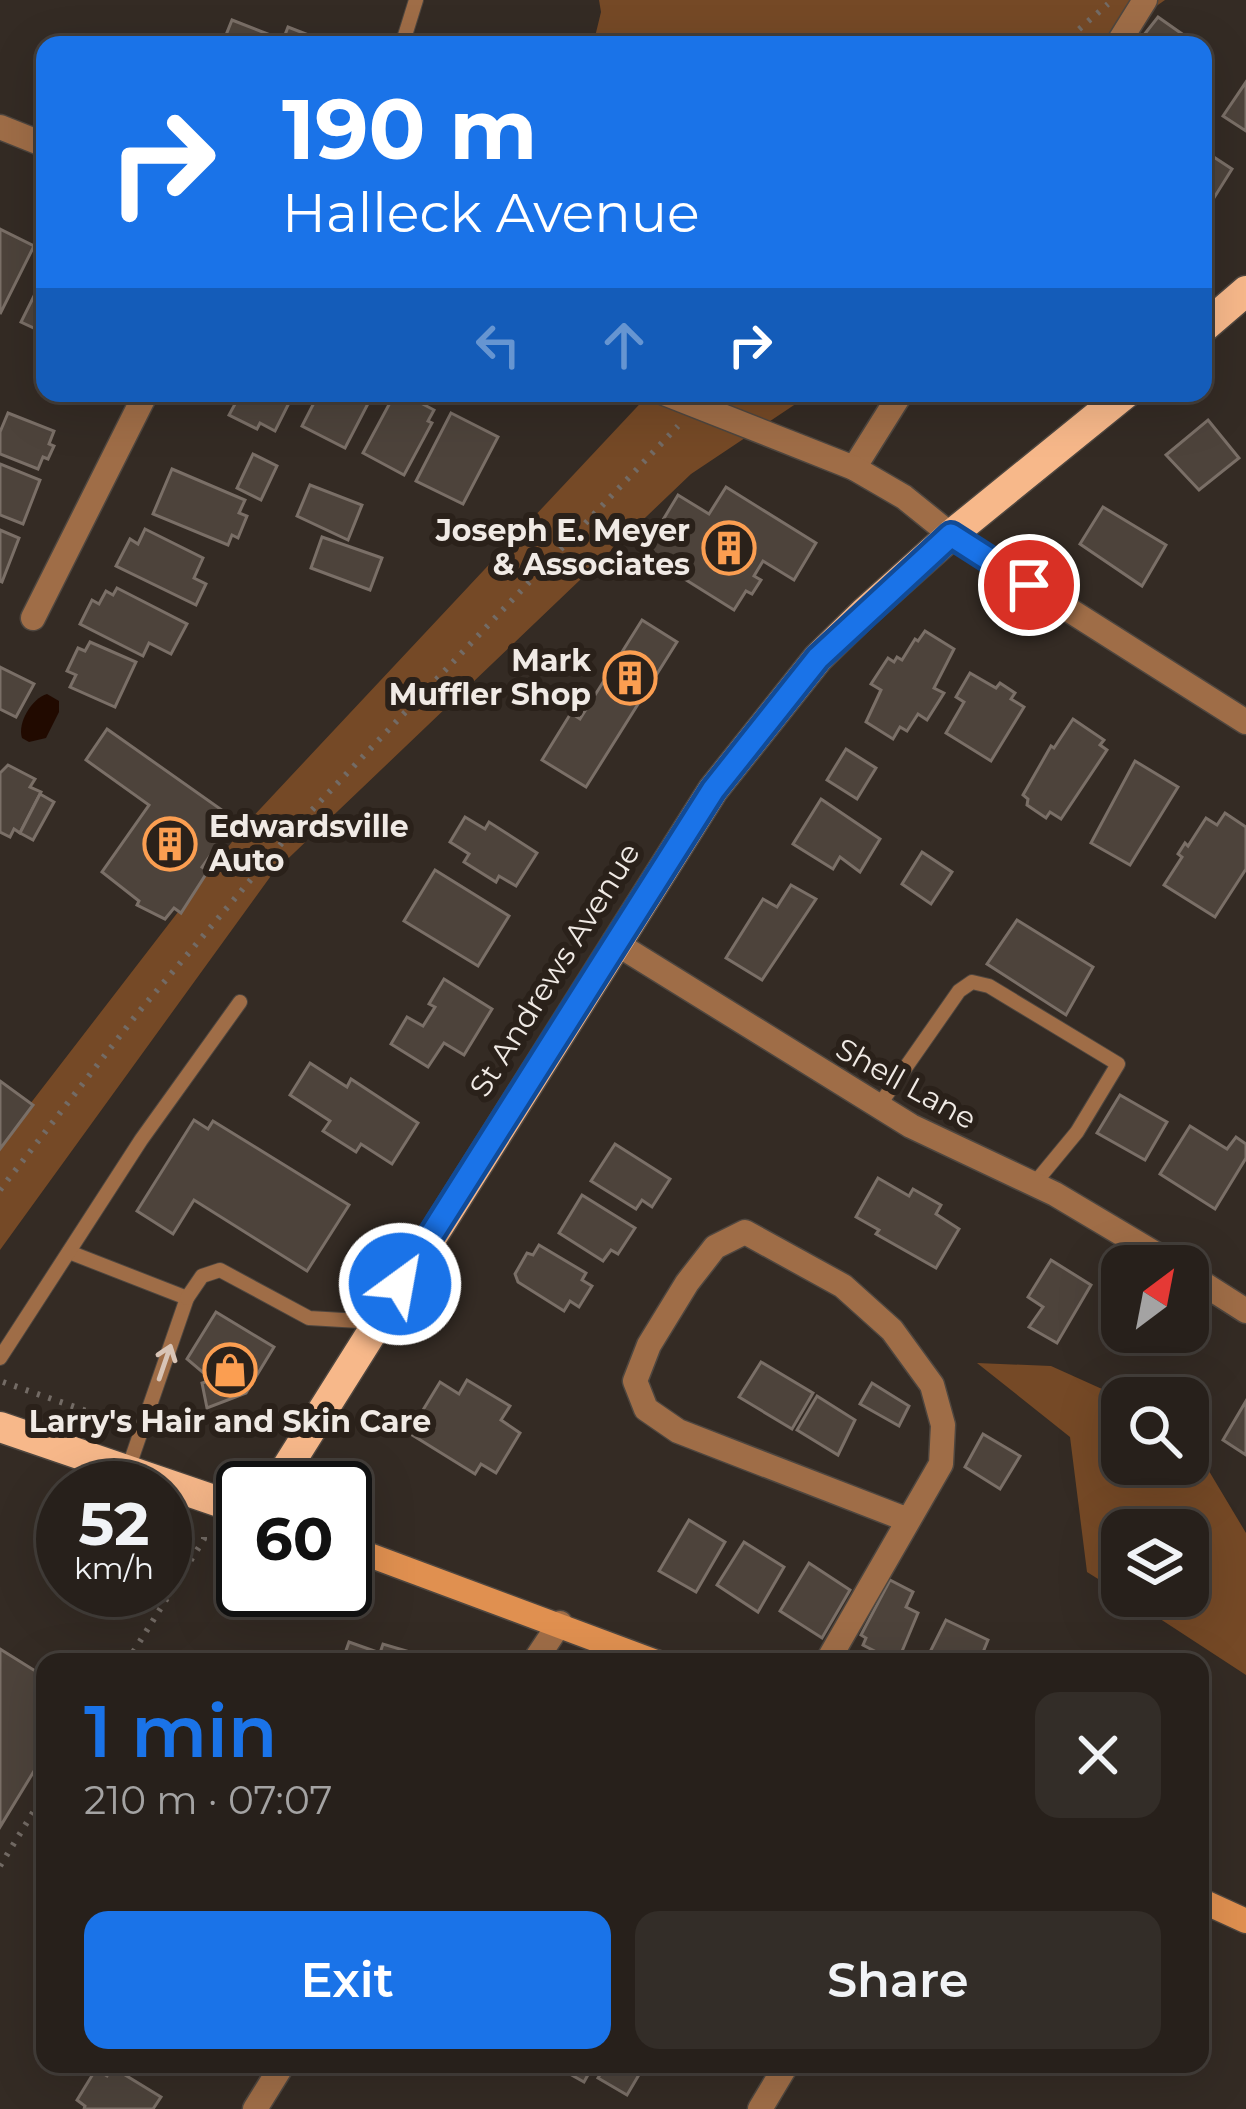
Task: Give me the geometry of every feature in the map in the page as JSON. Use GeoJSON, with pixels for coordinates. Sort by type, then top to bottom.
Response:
{"type":"FeatureCollection","features":[{"type":"Feature","properties":{"kind":"main road"},"geometry":{"type":"LineString","coordinates":[[1212,320],[1246,291]]}},
{"type":"Feature","properties":{"kind":"main road","name":"St Andrews Avenue"},"geometry":{"type":"LineString","coordinates":[[291,1461],[713,790],[818,658],[951,535],[1115,402]]}},
{"type":"Feature","properties":{"kind":"main road"},"geometry":{"type":"LineString","coordinates":[[0,1427],[96,1461]]}},
{"type":"Feature","properties":{"kind":"main road"},"geometry":{"type":"LineString","coordinates":[[192,1495],[216,1503]]}},
{"type":"Feature","properties":{"kind":"main road"},"geometry":{"type":"LineString","coordinates":[[372,1556],[633,1653]]}},
{"type":"Feature","properties":{"kind":"main road"},"geometry":{"type":"LineString","coordinates":[[1209,1904],[1246,1921]]}},
{"type":"Feature","properties":{"kind":"street"},"geometry":{"type":"LineString","coordinates":[[1123,36],[1145,0]]}},
{"type":"Feature","properties":{"kind":"street"},"geometry":{"type":"LineString","coordinates":[[0,127],[36,141]]}},
{"type":"Feature","properties":{"kind":"street"},"geometry":{"type":"LineString","coordinates":[[33,618],[141,402]]}},
{"type":"Feature","properties":{"kind":"street"},"geometry":{"type":"LineString","coordinates":[[686,402],[854,469],[904,497],[951,535],[1246,722]]}},
{"type":"Feature","properties":{"kind":"street"},"geometry":{"type":"LineString","coordinates":[[854,469],[895,402]]}},
{"type":"Feature","properties":{"kind":"street","name":"Shell Lane"},"geometry":{"type":"LineString","coordinates":[[614,942],[878,1108],[1034,1184],[1143,1245]]}},
{"type":"Feature","properties":{"kind":"street"},"geometry":{"type":"LineString","coordinates":[[831,1653],[941,1464],[943,1425],[932,1385],[892,1330],[843,1286],[745,1232],[715,1247],[649,1345],[635,1382],[646,1409],[678,1431],[908,1520]]}},
{"type":"Feature","properties":{"kind":"street"},"geometry":{"type":"LineString","coordinates":[[1209,1287],[1246,1311]]}},
{"type":"Feature","properties":{"kind":"street"},"geometry":{"type":"LineString","coordinates":[[540,1653],[560,1624]]}},
{"type":"Feature","properties":{"kind":"street"},"geometry":{"type":"LineString","coordinates":[[255,2109],[277,2073]]}},
{"type":"Feature","properties":{"kind":"street"},"geometry":{"type":"LineString","coordinates":[[760,2109],[782,2073]]}},
{"type":"Feature","properties":{"kind":"lane"},"geometry":{"type":"LineString","coordinates":[[405,36],[416,0]]}},
{"type":"Feature","properties":{"kind":"lane"},"geometry":{"type":"LineString","coordinates":[[878,1108],[959,991],[973,982],[989,986],[1118,1064],[1068,1145],[1034,1184]]}},
{"type":"Feature","properties":{"kind":"lane"},"geometry":{"type":"LineString","coordinates":[[0,1358],[142,1140],[240,1002]]}},
{"type":"Feature","properties":{"kind":"lane"},"geometry":{"type":"LineString","coordinates":[[69,1252],[187,1298]]}},
{"type":"Feature","properties":{"kind":"lane"},"geometry":{"type":"LineString","coordinates":[[131,1461],[187,1298],[202,1276],[220,1270],[309,1318],[376,1322]]}},
{"type":"Feature","properties":{"kind":"path"},"geometry":{"type":"LineString","coordinates":[[1071,36],[1112,0]]}},
{"type":"Feature","properties":{"kind":"path"},"geometry":{"type":"LineString","coordinates":[[0,1190],[137,1014],[292,831],[678,426]]}},
{"type":"Feature","properties":{"kind":"path"},"geometry":{"type":"LineString","coordinates":[[0,1381],[140,1432]]}},
{"type":"Feature","properties":{"kind":"path"},"geometry":{"type":"LineString","coordinates":[[133,1653],[204,1539],[202,1499]]}},
{"type":"Feature","properties":{"kind":"path"},"geometry":{"type":"LineString","coordinates":[[0,1865],[36,1807]]}},
{"type":"Feature","properties":{"kind":"shaded area"},"geometry":{"type":"Polygon","coordinates":[[[599,0],[1165,0],[1114,36],[595,36],[599,0]]]}},
{"type":"Feature","properties":{"kind":"shaded area"},"geometry":{"type":"Polygon","coordinates":[[[642,402],[799,402],[691,474],[273,873],[0,1250],[0,1143],[245,825],[642,402]]]}},
{"type":"Feature","properties":{"kind":"shaded area"},"geometry":{"type":"Polygon","coordinates":[[[47,694],[59,701],[59,712],[46,738],[29,742],[22,738],[24,719],[36,700],[47,694]]]}},
{"type":"Feature","properties":{"kind":"shaded area"},"geometry":{"type":"Polygon","coordinates":[[[977,1363],[1051,1366],[1101,1389],[1101,1485],[1209,1485],[1209,1471],[1246,1533],[1246,1675],[1157,1617],[1209,1617],[1209,1509],[1101,1509],[1101,1581],[1087,1572],[1070,1437],[977,1363]]]}},
{"type":"Feature","properties":{"kind":"building"},"geometry":{"type":"Polygon","coordinates":[[[1158,17],[1185,36],[1143,36],[1158,17]]]}},
{"type":"Feature","properties":{"kind":"building"},"geometry":{"type":"Polygon","coordinates":[[[232,20],[273,36],[226,36],[232,20]]]}},
{"type":"Feature","properties":{"kind":"building"},"geometry":{"type":"Polygon","coordinates":[[[288,27],[311,36],[285,36],[288,27]]]}},
{"type":"Feature","properties":{"kind":"building"},"geometry":{"type":"Polygon","coordinates":[[[1246,82],[1246,131],[1223,116],[1246,82]]]}},
{"type":"Feature","properties":{"kind":"building"},"geometry":{"type":"Polygon","coordinates":[[[1212,156],[1232,169],[1212,201],[1212,156]]]}},
{"type":"Feature","properties":{"kind":"building"},"geometry":{"type":"Polygon","coordinates":[[[0,229],[34,246],[0,314],[0,229]]]}},
{"type":"Feature","properties":{"kind":"building"},"geometry":{"type":"Polygon","coordinates":[[[36,292],[36,329],[21,322],[36,292]]]}},
{"type":"Feature","properties":{"kind":"building"},"geometry":{"type":"Polygon","coordinates":[[[236,402],[290,402],[275,431],[260,423],[257,429],[229,415],[236,402]]]}},
{"type":"Feature","properties":{"kind":"building"},"geometry":{"type":"Polygon","coordinates":[[[314,402],[369,402],[345,448],[302,426],[314,402]]]}},
{"type":"Feature","properties":{"kind":"building"},"geometry":{"type":"Polygon","coordinates":[[[390,402],[419,402],[434,410],[428,421],[432,423],[404,475],[363,453],[390,402]]]}},
{"type":"Feature","properties":{"kind":"building"},"geometry":{"type":"Polygon","coordinates":[[[8,413],[54,431],[49,444],[54,446],[38,469],[0,454],[0,432],[8,413]]]}},
{"type":"Feature","properties":{"kind":"building"},"geometry":{"type":"Polygon","coordinates":[[[451,413],[498,437],[463,504],[416,481],[451,413]]]}},
{"type":"Feature","properties":{"kind":"building"},"geometry":{"type":"Polygon","coordinates":[[[1208,420],[1239,458],[1199,490],[1166,455],[1208,420]]]}},
{"type":"Feature","properties":{"kind":"building"},"geometry":{"type":"Polygon","coordinates":[[[253,454],[277,466],[261,500],[237,488],[253,454]]]}},
{"type":"Feature","properties":{"kind":"building"},"geometry":{"type":"Polygon","coordinates":[[[0,464],[40,480],[23,524],[0,515],[0,464]]]}},
{"type":"Feature","properties":{"kind":"building"},"geometry":{"type":"Polygon","coordinates":[[[172,469],[245,500],[239,513],[247,516],[238,538],[232,535],[228,545],[153,514],[172,469]]]}},
{"type":"Feature","properties":{"kind":"building"},"geometry":{"type":"Polygon","coordinates":[[[310,485],[362,505],[348,540],[297,516],[310,485]]]}},
{"type":"Feature","properties":{"kind":"building","name":"Joseph E. Meyer & Associates"},"geometry":{"type":"Polygon","coordinates":[[[726,487],[816,543],[794,580],[763,561],[754,576],[761,580],[752,594],[746,591],[734,610],[643,553],[678,495],[709,514],[726,487]]]}},
{"type":"Feature","properties":{"kind":"building"},"geometry":{"type":"Polygon","coordinates":[[[1103,507],[1166,545],[1142,586],[1080,544],[1103,507]]]}},
{"type":"Feature","properties":{"kind":"building"},"geometry":{"type":"Polygon","coordinates":[[[145,529],[203,558],[194,578],[206,584],[196,605],[116,566],[130,539],[138,544],[145,529]]]}},
{"type":"Feature","properties":{"kind":"building"},"geometry":{"type":"Polygon","coordinates":[[[0,530],[19,538],[2,582],[0,581],[0,530]]]}},
{"type":"Feature","properties":{"kind":"building"},"geometry":{"type":"Polygon","coordinates":[[[322,537],[382,558],[370,590],[311,568],[322,537]]]}},
{"type":"Feature","properties":{"kind":"building"},"geometry":{"type":"Polygon","coordinates":[[[117,588],[187,624],[171,654],[149,643],[143,656],[80,624],[92,600],[99,604],[106,591],[113,595],[117,588]]]}},
{"type":"Feature","properties":{"kind":"building","name":"Mark Muffler Shop"},"geometry":{"type":"Polygon","coordinates":[[[642,620],[677,642],[586,787],[542,760],[571,713],[580,719],[642,620]]]}},
{"type":"Feature","properties":{"kind":"building"},"geometry":{"type":"Polygon","coordinates":[[[925,631],[954,649],[934,688],[944,693],[927,720],[918,714],[907,731],[900,727],[893,739],[866,722],[881,690],[871,684],[888,658],[902,660],[925,631]]]}},
{"type":"Feature","properties":{"kind":"building"},"geometry":{"type":"Polygon","coordinates":[[[90,642],[136,662],[115,707],[70,687],[76,675],[67,671],[78,648],[85,651],[90,642]]]}},
{"type":"Feature","properties":{"kind":"building"},"geometry":{"type":"Polygon","coordinates":[[[0,667],[34,684],[16,717],[0,709],[0,667]]]}},
{"type":"Feature","properties":{"kind":"building"},"geometry":{"type":"Polygon","coordinates":[[[970,673],[996,688],[1000,683],[1024,707],[991,761],[946,733],[964,702],[956,697],[970,673]]]}},
{"type":"Feature","properties":{"kind":"building"},"geometry":{"type":"Polygon","coordinates":[[[1073,719],[1104,740],[1100,745],[1107,750],[1061,819],[1050,812],[1046,818],[1027,805],[1023,795],[1073,719]]]}},
{"type":"Feature","properties":{"kind":"building","name":"Edwardsville Auto"},"geometry":{"type":"Polygon","coordinates":[[[107,729],[236,820],[202,867],[208,871],[181,913],[174,908],[165,919],[137,905],[139,901],[102,872],[149,805],[86,760],[107,729]]]}},
{"type":"Feature","properties":{"kind":"building"},"geometry":{"type":"Polygon","coordinates":[[[846,749],[876,768],[857,799],[827,780],[846,749]]]}},
{"type":"Feature","properties":{"kind":"building"},"geometry":{"type":"Polygon","coordinates":[[[1135,761],[1178,787],[1130,865],[1091,843],[1135,761]]]}},
{"type":"Feature","properties":{"kind":"building"},"geometry":{"type":"Polygon","coordinates":[[[8,765],[35,779],[30,787],[41,792],[20,833],[14,829],[10,837],[0,832],[0,773],[8,765]]]}},
{"type":"Feature","properties":{"kind":"building"},"geometry":{"type":"Polygon","coordinates":[[[40,794],[54,802],[33,840],[20,833],[40,794]]]}},
{"type":"Feature","properties":{"kind":"building"},"geometry":{"type":"Polygon","coordinates":[[[821,799],[880,839],[860,872],[840,857],[833,869],[793,844],[821,799]]]}},
{"type":"Feature","properties":{"kind":"building"},"geometry":{"type":"Polygon","coordinates":[[[1225,813],[1246,827],[1246,869],[1215,917],[1164,885],[1182,857],[1178,854],[1206,818],[1217,825],[1225,813]]]}},
{"type":"Feature","properties":{"kind":"building"},"geometry":{"type":"Polygon","coordinates":[[[465,817],[485,829],[489,822],[537,853],[516,886],[499,876],[496,882],[464,862],[469,854],[450,842],[465,817]]]}},
{"type":"Feature","properties":{"kind":"building"},"geometry":{"type":"Polygon","coordinates":[[[922,852],[952,872],[931,904],[902,884],[922,852]]]}},
{"type":"Feature","properties":{"kind":"building"},"geometry":{"type":"Polygon","coordinates":[[[435,870],[509,916],[478,966],[404,921],[435,870]]]}},
{"type":"Feature","properties":{"kind":"building"},"geometry":{"type":"Polygon","coordinates":[[[791,885],[816,899],[762,980],[726,958],[763,899],[777,907],[791,885]]]}},
{"type":"Feature","properties":{"kind":"building"},"geometry":{"type":"Polygon","coordinates":[[[1017,920],[1093,967],[1066,1015],[987,964],[1017,920]]]}},
{"type":"Feature","properties":{"kind":"building"},"geometry":{"type":"Polygon","coordinates":[[[444,979],[492,1009],[464,1055],[444,1043],[428,1067],[391,1044],[407,1017],[423,1026],[444,979]]]}},
{"type":"Feature","properties":{"kind":"building"},"geometry":{"type":"Polygon","coordinates":[[[310,1063],[347,1087],[351,1079],[418,1123],[392,1164],[361,1144],[356,1152],[323,1131],[330,1121],[290,1095],[310,1063]]]}},
{"type":"Feature","properties":{"kind":"building"},"geometry":{"type":"Polygon","coordinates":[[[0,1081],[33,1105],[0,1149],[0,1081]]]}},
{"type":"Feature","properties":{"kind":"building"},"geometry":{"type":"Polygon","coordinates":[[[1120,1095],[1167,1122],[1145,1160],[1097,1133],[1120,1095]]]}},
{"type":"Feature","properties":{"kind":"building"},"geometry":{"type":"Polygon","coordinates":[[[194,1120],[208,1129],[213,1121],[349,1205],[307,1271],[194,1200],[173,1234],[137,1211],[194,1120]]]}},
{"type":"Feature","properties":{"kind":"building"},"geometry":{"type":"Polygon","coordinates":[[[1190,1126],[1227,1149],[1236,1137],[1246,1144],[1246,1158],[1215,1209],[1160,1174],[1190,1126]]]}},
{"type":"Feature","properties":{"kind":"building"},"geometry":{"type":"Polygon","coordinates":[[[615,1144],[670,1179],[652,1207],[642,1200],[636,1209],[591,1181],[615,1144]]]}},
{"type":"Feature","properties":{"kind":"building"},"geometry":{"type":"Polygon","coordinates":[[[878,1178],[909,1196],[913,1189],[941,1205],[936,1214],[959,1229],[936,1268],[856,1217],[878,1178]]]}},
{"type":"Feature","properties":{"kind":"building"},"geometry":{"type":"Polygon","coordinates":[[[582,1195],[635,1228],[618,1254],[611,1250],[603,1261],[559,1233],[582,1195]]]}},
{"type":"Feature","properties":{"kind":"building"},"geometry":{"type":"Polygon","coordinates":[[[539,1245],[586,1273],[582,1280],[592,1286],[579,1307],[570,1301],[564,1311],[518,1282],[515,1274],[527,1253],[533,1255],[539,1245]]]}},
{"type":"Feature","properties":{"kind":"building"},"geometry":{"type":"Polygon","coordinates":[[[1051,1260],[1091,1285],[1057,1343],[1029,1327],[1043,1307],[1028,1297],[1051,1260]]]}},
{"type":"Feature","properties":{"kind":"building","name":"Larry's Hair and Skin Care"},"geometry":{"type":"Polygon","coordinates":[[[216,1312],[274,1347],[246,1393],[207,1408],[202,1383],[212,1380],[187,1359],[216,1312]]]}},
{"type":"Feature","properties":{"kind":"building"},"geometry":{"type":"Polygon","coordinates":[[[761,1362],[813,1393],[792,1429],[739,1397],[761,1362]]]}},
{"type":"Feature","properties":{"kind":"building"},"geometry":{"type":"Polygon","coordinates":[[[467,1380],[510,1406],[501,1420],[520,1433],[496,1473],[481,1464],[475,1474],[409,1433],[440,1382],[459,1394],[467,1380]]]}},
{"type":"Feature","properties":{"kind":"building"},"geometry":{"type":"Polygon","coordinates":[[[872,1383],[909,1406],[899,1426],[860,1404],[872,1383]]]}},
{"type":"Feature","properties":{"kind":"building"},"geometry":{"type":"Polygon","coordinates":[[[817,1396],[855,1420],[838,1455],[797,1430],[817,1396]]]}},
{"type":"Feature","properties":{"kind":"building"},"geometry":{"type":"Polygon","coordinates":[[[1246,1401],[1246,1455],[1223,1440],[1246,1401]]]}},
{"type":"Feature","properties":{"kind":"building"},"geometry":{"type":"Polygon","coordinates":[[[983,1434],[1020,1456],[1000,1489],[965,1467],[983,1434]]]}},
{"type":"Feature","properties":{"kind":"building"},"geometry":{"type":"Polygon","coordinates":[[[689,1520],[725,1542],[696,1592],[659,1571],[689,1520]]]}},
{"type":"Feature","properties":{"kind":"building"},"geometry":{"type":"Polygon","coordinates":[[[744,1542],[784,1567],[758,1612],[717,1585],[744,1542]]]}},
{"type":"Feature","properties":{"kind":"building"},"geometry":{"type":"Polygon","coordinates":[[[809,1563],[850,1590],[822,1638],[780,1611],[809,1563]]]}},
{"type":"Feature","properties":{"kind":"building"},"geometry":{"type":"Polygon","coordinates":[[[890,1580],[913,1592],[906,1607],[918,1613],[901,1653],[878,1653],[863,1645],[866,1638],[861,1635],[890,1580]]]}},
{"type":"Feature","properties":{"kind":"building"},"geometry":{"type":"Polygon","coordinates":[[[946,1620],[988,1640],[983,1653],[930,1653],[946,1620]]]}},
{"type":"Feature","properties":{"kind":"building"},"geometry":{"type":"Polygon","coordinates":[[[349,1642],[380,1653],[345,1653],[349,1642]]]}},
{"type":"Feature","properties":{"kind":"building"},"geometry":{"type":"Polygon","coordinates":[[[383,1644],[413,1653],[380,1653],[383,1644]]]}},
{"type":"Feature","properties":{"kind":"building"},"geometry":{"type":"Polygon","coordinates":[[[0,1649],[36,1671],[36,1768],[0,1827],[0,1649]]]}},
{"type":"Feature","properties":{"kind":"building"},"geometry":{"type":"Polygon","coordinates":[[[94,2073],[122,2073],[161,2097],[153,2109],[84,2109],[77,2100],[94,2073]]]}},
{"type":"Feature","properties":{"kind":"building"},"geometry":{"type":"Polygon","coordinates":[[[568,2073],[589,2073],[584,2082],[568,2073]]]}},
{"type":"Feature","properties":{"kind":"building"},"geometry":{"type":"Polygon","coordinates":[[[601,2073],[640,2073],[627,2095],[598,2078],[601,2073]]]}},
{"type":"Feature","properties":{"kind":"place","name":"Joseph E. Meyer & Associates"},"geometry":{"type":"Point","coordinates":[729,548]}},
{"type":"Feature","properties":{"kind":"place","name":"Mark Muffler Shop"},"geometry":{"type":"Point","coordinates":[630,678]}},
{"type":"Feature","properties":{"kind":"place","name":"Edwardsville Auto"},"geometry":{"type":"Point","coordinates":[170,844]}},
{"type":"Feature","properties":{"kind":"place","name":"Larry's Hair and Skin Care"},"geometry":{"type":"Point","coordinates":[230,1370]}},
{"type":"Feature","properties":{"kind":"route"},"geometry":{"type":"LineString","coordinates":[[400,1284],[713,790],[818,658],[951,535],[1029,585]]}}]}
